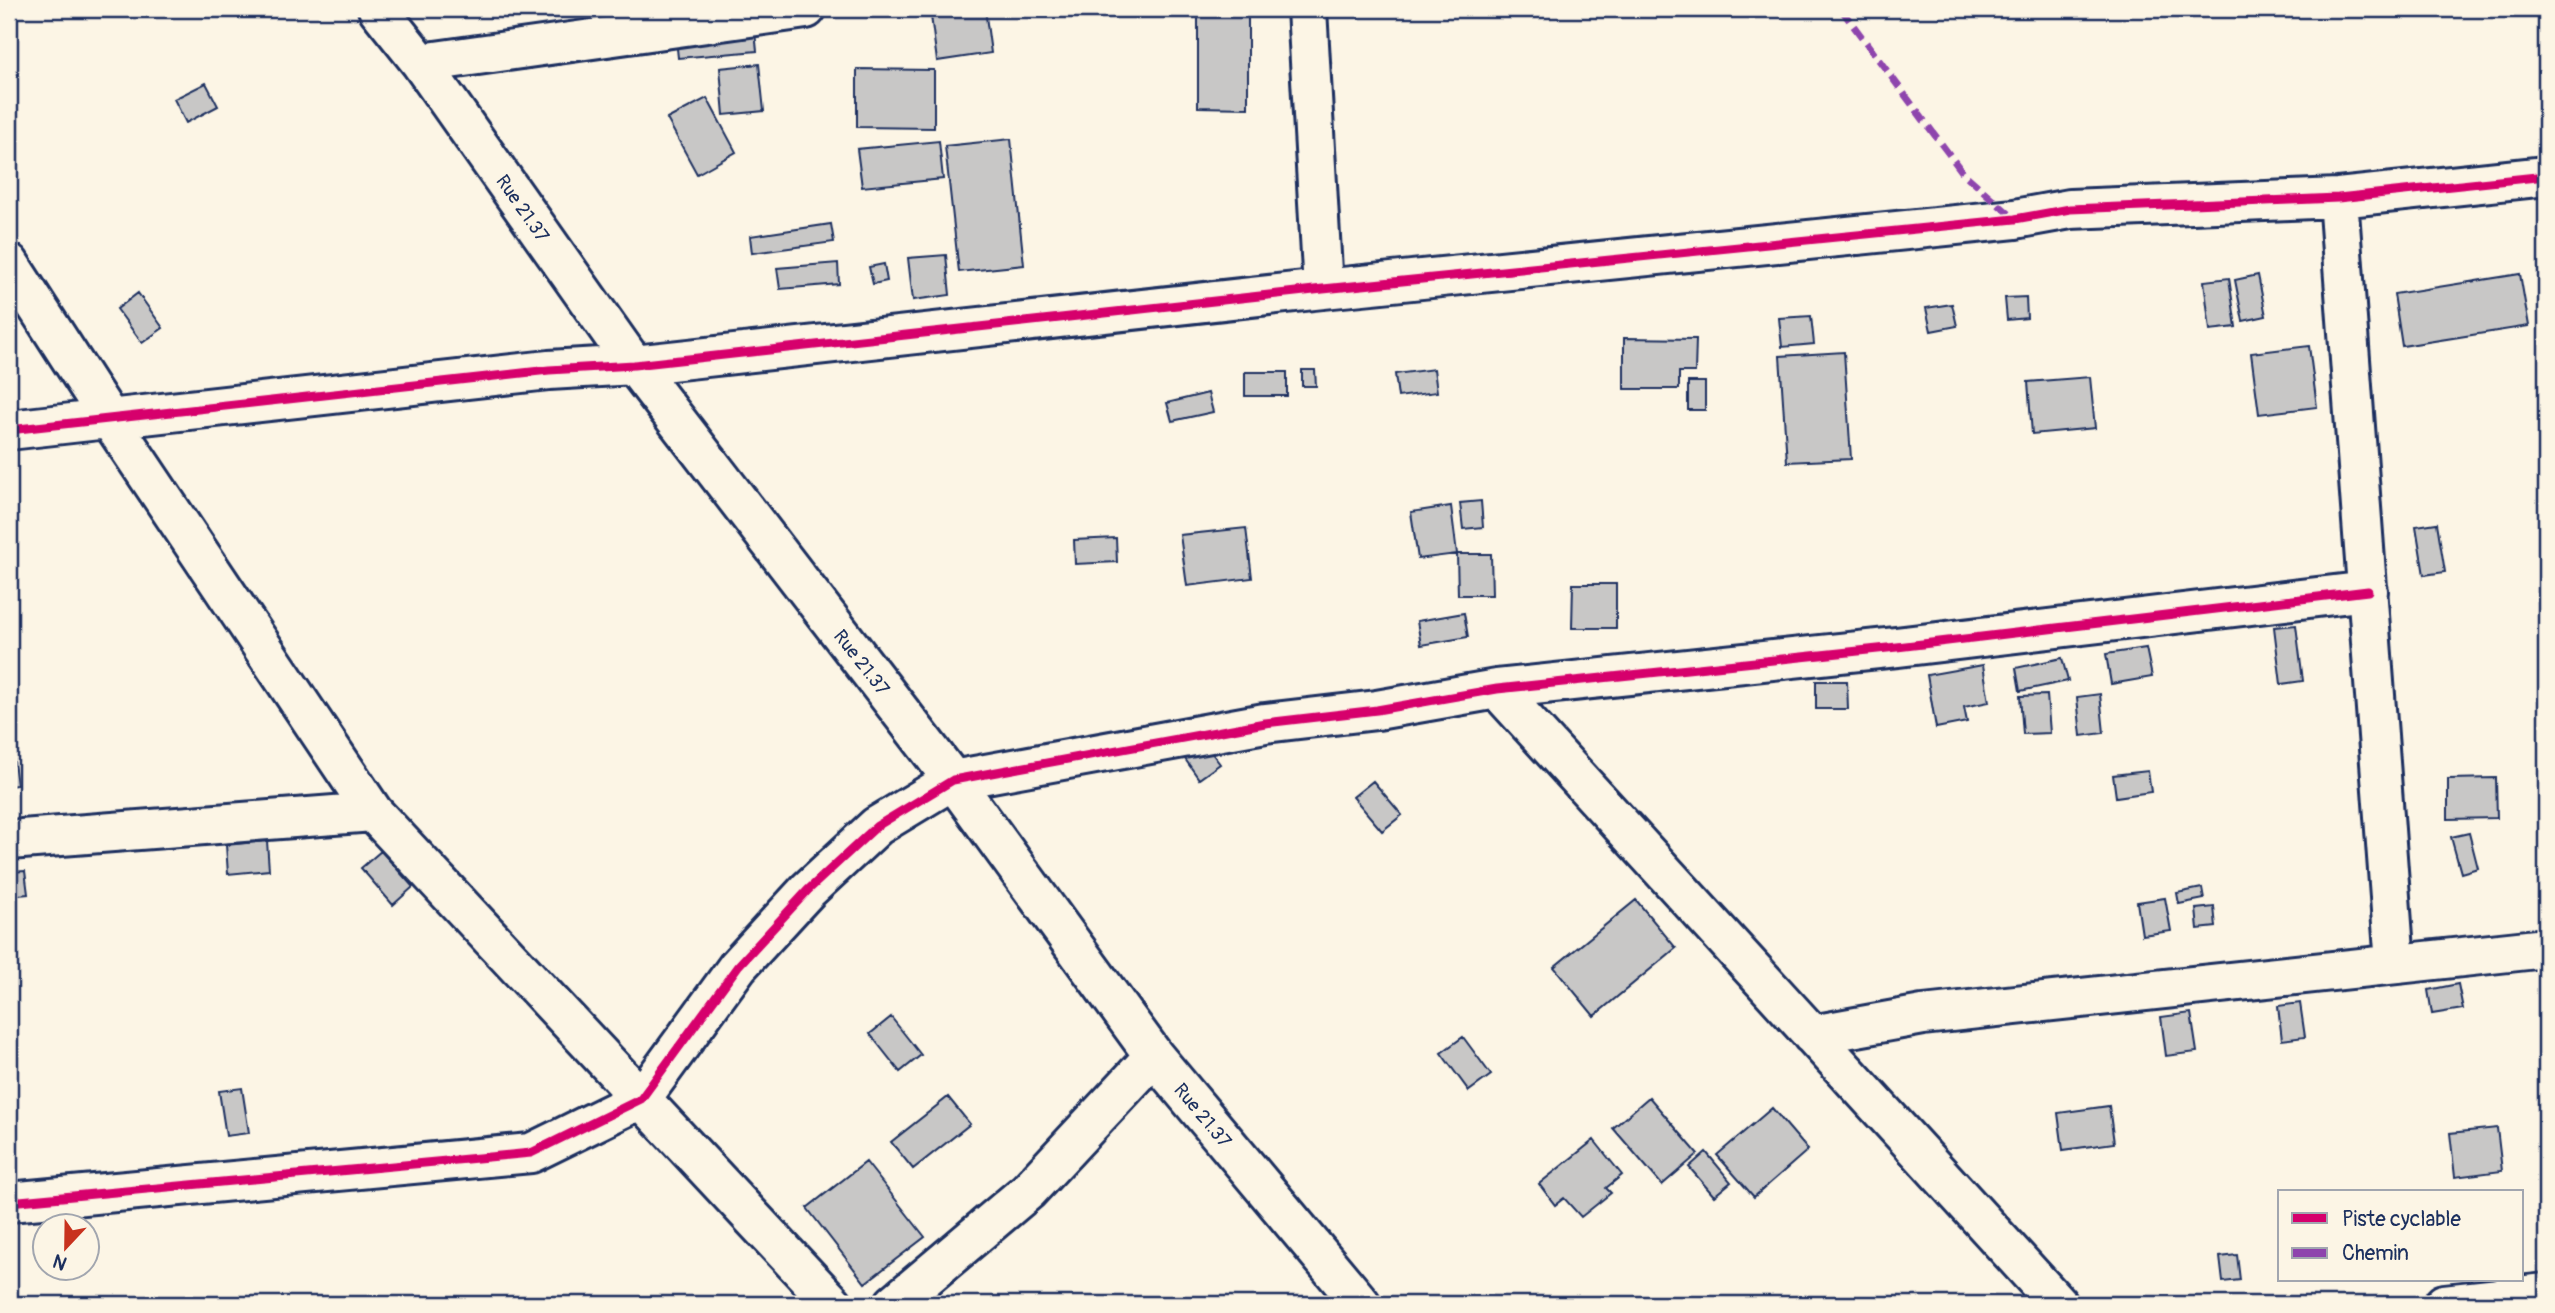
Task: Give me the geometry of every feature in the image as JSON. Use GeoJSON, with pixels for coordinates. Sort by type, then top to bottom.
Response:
{"type":"FeatureCollection","features":[{"type":"Feature","properties":{"kind":"street","name":"Rue 21.37"},"geometry":{"type":"LineString","coordinates":[[378,9],[421,63],[634,365],[953,780],[1154,1056],[1361,1304]]}},
{"type":"Feature","properties":{"kind":"street"},"geometry":{"type":"LineString","coordinates":[[421,63],[806,9]]}},
{"type":"Feature","properties":{"kind":"street"},"geometry":{"type":"LineString","coordinates":[[1307,9],[1323,289]]}},
{"type":"Feature","properties":{"kind":"street"},"geometry":{"type":"LineString","coordinates":[[9,430],[549,370],[634,365],[1323,289],[2015,219],[2070,209],[2338,198],[2546,177]]}},
{"type":"Feature","properties":{"kind":"street"},"geometry":{"type":"LineString","coordinates":[[2338,198],[2395,964]]}},
{"type":"Feature","properties":{"kind":"street"},"geometry":{"type":"LineString","coordinates":[[9,263],[109,418],[373,812],[833,1304]]}},
{"type":"Feature","properties":{"kind":"street"},"geometry":{"type":"LineString","coordinates":[[9,1202],[531,1153],[641,1098],[738,967],[808,890],[877,826],[953,780],[1265,723],[1377,710],[1497,689],[1897,647],[2368,590]]}},
{"type":"Feature","properties":{"kind":"street"},"geometry":{"type":"LineString","coordinates":[[1497,689],[2058,1304]]}},
{"type":"Feature","properties":{"kind":"street"},"geometry":{"type":"LineString","coordinates":[[9,841],[373,812]]}},
{"type":"Feature","properties":{"kind":"street"},"geometry":{"type":"LineString","coordinates":[[1812,1035],[1923,1015],[2546,948]]}},
{"type":"Feature","properties":{"kind":"street"},"geometry":{"type":"LineString","coordinates":[[894,1304],[1028,1191],[1154,1056]]}},
{"type":"Feature","properties":{"kind":"street"},"geometry":{"type":"LineString","coordinates":[[2444,1304],[2546,1293]]}},
{"type":"Feature","properties":{"kind":"building"},"geometry":{"type":"Polygon","coordinates":[[[985,9],[991,53],[937,61],[931,16],[985,9]]]}},
{"type":"Feature","properties":{"kind":"building"},"geometry":{"type":"Polygon","coordinates":[[[1198,9],[1248,9],[1248,108],[1198,107],[1198,9]]]}},
{"type":"Feature","properties":{"kind":"building"},"geometry":{"type":"Polygon","coordinates":[[[754,22],[757,51],[678,58],[675,29],[754,22]]]}},
{"type":"Feature","properties":{"kind":"building"},"geometry":{"type":"Polygon","coordinates":[[[759,64],[764,111],[724,115],[720,68],[759,64]]]}},
{"type":"Feature","properties":{"kind":"building"},"geometry":{"type":"Polygon","coordinates":[[[857,69],[934,70],[934,128],[857,127],[857,69]]]}},
{"type":"Feature","properties":{"kind":"building"},"geometry":{"type":"Polygon","coordinates":[[[206,83],[218,106],[186,123],[174,99],[206,83]]]}},
{"type":"Feature","properties":{"kind":"building"},"geometry":{"type":"Polygon","coordinates":[[[707,98],[736,152],[697,174],[667,119],[707,98]]]}},
{"type":"Feature","properties":{"kind":"building"},"geometry":{"type":"Polygon","coordinates":[[[1011,139],[1024,265],[959,272],[945,146],[1011,139]]]}},
{"type":"Feature","properties":{"kind":"building"},"geometry":{"type":"Polygon","coordinates":[[[939,141],[943,179],[862,187],[857,149],[939,141]]]}},
{"type":"Feature","properties":{"kind":"building"},"geometry":{"type":"Polygon","coordinates":[[[831,224],[834,242],[752,253],[750,236],[831,224]]]}},
{"type":"Feature","properties":{"kind":"building"},"geometry":{"type":"Polygon","coordinates":[[[946,255],[950,295],[913,300],[908,258],[946,255]]]}},
{"type":"Feature","properties":{"kind":"building"},"geometry":{"type":"Polygon","coordinates":[[[838,263],[839,284],[780,289],[777,268],[838,263]]]}},
{"type":"Feature","properties":{"kind":"building"},"geometry":{"type":"Polygon","coordinates":[[[884,264],[887,281],[873,284],[869,267],[884,264]]]}},
{"type":"Feature","properties":{"kind":"building"},"geometry":{"type":"Polygon","coordinates":[[[2520,274],[2529,326],[2402,346],[2394,294],[2520,274]]]}},
{"type":"Feature","properties":{"kind":"building"},"geometry":{"type":"Polygon","coordinates":[[[2258,275],[2266,316],[2243,321],[2235,280],[2258,275]]]}},
{"type":"Feature","properties":{"kind":"building"},"geometry":{"type":"Polygon","coordinates":[[[2229,278],[2236,327],[2210,330],[2204,281],[2229,278]]]}},
{"type":"Feature","properties":{"kind":"building"},"geometry":{"type":"Polygon","coordinates":[[[138,293],[163,328],[142,343],[117,309],[138,293]]]}},
{"type":"Feature","properties":{"kind":"building"},"geometry":{"type":"Polygon","coordinates":[[[2026,297],[2027,318],[2007,320],[2005,298],[2026,297]]]}},
{"type":"Feature","properties":{"kind":"building"},"geometry":{"type":"Polygon","coordinates":[[[1952,304],[1957,326],[1931,331],[1926,308],[1952,304]]]}},
{"type":"Feature","properties":{"kind":"building"},"geometry":{"type":"Polygon","coordinates":[[[1811,316],[1814,344],[1782,347],[1779,318],[1811,316]]]}},
{"type":"Feature","properties":{"kind":"building"},"geometry":{"type":"Polygon","coordinates":[[[1624,338],[1696,339],[1695,372],[1679,372],[1679,389],[1624,389],[1624,338]]]}},
{"type":"Feature","properties":{"kind":"building"},"geometry":{"type":"Polygon","coordinates":[[[2309,346],[2317,407],[2259,414],[2251,353],[2309,346]]]}},
{"type":"Feature","properties":{"kind":"building"},"geometry":{"type":"Polygon","coordinates":[[[1844,352],[1851,459],[1787,462],[1780,356],[1844,352]]]}},
{"type":"Feature","properties":{"kind":"building"},"geometry":{"type":"Polygon","coordinates":[[[1434,369],[1437,392],[1398,397],[1395,374],[1434,369]]]}},
{"type":"Feature","properties":{"kind":"building"},"geometry":{"type":"Polygon","coordinates":[[[1302,370],[1315,370],[1316,386],[1302,386],[1302,370]]]}},
{"type":"Feature","properties":{"kind":"building"},"geometry":{"type":"Polygon","coordinates":[[[1245,372],[1287,372],[1287,396],[1245,396],[1245,372]]]}},
{"type":"Feature","properties":{"kind":"building"},"geometry":{"type":"Polygon","coordinates":[[[2090,377],[2095,428],[2032,434],[2028,382],[2090,377]]]}},
{"type":"Feature","properties":{"kind":"building"},"geometry":{"type":"Polygon","coordinates":[[[1688,382],[1705,382],[1705,410],[1688,410],[1688,382]]]}},
{"type":"Feature","properties":{"kind":"building"},"geometry":{"type":"Polygon","coordinates":[[[1208,393],[1213,412],[1172,421],[1167,403],[1208,393]]]}},
{"type":"Feature","properties":{"kind":"building"},"geometry":{"type":"Polygon","coordinates":[[[1481,501],[1483,527],[1463,529],[1460,503],[1481,501]]]}},
{"type":"Feature","properties":{"kind":"building"},"geometry":{"type":"Polygon","coordinates":[[[1451,506],[1457,554],[1418,559],[1411,512],[1451,506]]]}},
{"type":"Feature","properties":{"kind":"building"},"geometry":{"type":"Polygon","coordinates":[[[2437,523],[2445,572],[2424,575],[2416,526],[2437,523]]]}},
{"type":"Feature","properties":{"kind":"building"},"geometry":{"type":"Polygon","coordinates":[[[1246,528],[1252,578],[1187,586],[1180,535],[1246,528]]]}},
{"type":"Feature","properties":{"kind":"building"},"geometry":{"type":"Polygon","coordinates":[[[1116,538],[1117,562],[1075,564],[1074,540],[1116,538]]]}},
{"type":"Feature","properties":{"kind":"building"},"geometry":{"type":"Polygon","coordinates":[[[1457,554],[1491,554],[1492,595],[1458,595],[1457,554]]]}},
{"type":"Feature","properties":{"kind":"building"},"geometry":{"type":"Polygon","coordinates":[[[1573,584],[1616,584],[1616,628],[1572,628],[1573,584]]]}},
{"type":"Feature","properties":{"kind":"building"},"geometry":{"type":"Polygon","coordinates":[[[1464,613],[1468,637],[1421,645],[1417,621],[1464,613]]]}},
{"type":"Feature","properties":{"kind":"building"},"geometry":{"type":"Polygon","coordinates":[[[2296,625],[2303,681],[2281,684],[2274,627],[2296,625]]]}},
{"type":"Feature","properties":{"kind":"building"},"geometry":{"type":"Polygon","coordinates":[[[2146,648],[2152,677],[2111,684],[2106,654],[2146,648]]]}},
{"type":"Feature","properties":{"kind":"building"},"geometry":{"type":"Polygon","coordinates":[[[2062,658],[2068,681],[2020,691],[2016,668],[2062,658]]]}},
{"type":"Feature","properties":{"kind":"building"},"geometry":{"type":"Polygon","coordinates":[[[1983,665],[1989,702],[1964,707],[1967,722],[1936,728],[1927,675],[1983,665]]]}},
{"type":"Feature","properties":{"kind":"building"},"geometry":{"type":"Polygon","coordinates":[[[1816,681],[1847,681],[1848,709],[1816,709],[1816,681]]]}},
{"type":"Feature","properties":{"kind":"building"},"geometry":{"type":"Polygon","coordinates":[[[2100,694],[2104,733],[2081,736],[2077,697],[2100,694]]]}},
{"type":"Feature","properties":{"kind":"building"},"geometry":{"type":"Polygon","coordinates":[[[2047,695],[2050,733],[2023,734],[2020,696],[2047,695]]]}},
{"type":"Feature","properties":{"kind":"building"},"geometry":{"type":"Polygon","coordinates":[[[9,738],[17,785],[9,786],[9,738]]]}},
{"type":"Feature","properties":{"kind":"building"},"geometry":{"type":"Polygon","coordinates":[[[1205,744],[1220,764],[1199,779],[1185,759],[1205,744]]]}},
{"type":"Feature","properties":{"kind":"building"},"geometry":{"type":"Polygon","coordinates":[[[2148,771],[2151,792],[2116,797],[2113,775],[2148,771]]]}},
{"type":"Feature","properties":{"kind":"building"},"geometry":{"type":"Polygon","coordinates":[[[2496,778],[2497,818],[2448,819],[2448,779],[2496,778]]]}},
{"type":"Feature","properties":{"kind":"building"},"geometry":{"type":"Polygon","coordinates":[[[1373,781],[1402,815],[1382,831],[1353,797],[1373,781]]]}},
{"type":"Feature","properties":{"kind":"building"},"geometry":{"type":"Polygon","coordinates":[[[2469,833],[2478,868],[2461,873],[2451,837],[2469,833]]]}},
{"type":"Feature","properties":{"kind":"building"},"geometry":{"type":"Polygon","coordinates":[[[267,841],[269,870],[228,874],[226,845],[267,841]]]}},
{"type":"Feature","properties":{"kind":"building"},"geometry":{"type":"Polygon","coordinates":[[[381,851],[413,887],[393,905],[361,868],[381,851]]]}},
{"type":"Feature","properties":{"kind":"building"},"geometry":{"type":"Polygon","coordinates":[[[25,871],[28,894],[9,896],[9,872],[25,871]]]}},
{"type":"Feature","properties":{"kind":"building"},"geometry":{"type":"Polygon","coordinates":[[[2202,888],[2204,899],[2179,904],[2177,893],[2202,888]]]}},
{"type":"Feature","properties":{"kind":"building"},"geometry":{"type":"Polygon","coordinates":[[[2165,898],[2171,931],[2142,935],[2137,902],[2165,898]]]}},
{"type":"Feature","properties":{"kind":"building"},"geometry":{"type":"Polygon","coordinates":[[[1636,900],[1676,948],[1594,1016],[1554,967],[1636,900]]]}},
{"type":"Feature","properties":{"kind":"building"},"geometry":{"type":"Polygon","coordinates":[[[2214,907],[2216,927],[2198,929],[2196,909],[2214,907]]]}},
{"type":"Feature","properties":{"kind":"building"},"geometry":{"type":"Polygon","coordinates":[[[2458,984],[2463,1009],[2432,1014],[2428,990],[2458,984]]]}},
{"type":"Feature","properties":{"kind":"building"},"geometry":{"type":"Polygon","coordinates":[[[2300,1003],[2305,1037],[2282,1040],[2278,1006],[2300,1003]]]}},
{"type":"Feature","properties":{"kind":"building"},"geometry":{"type":"Polygon","coordinates":[[[2191,1013],[2197,1052],[2166,1056],[2161,1017],[2191,1013]]]}},
{"type":"Feature","properties":{"kind":"building"},"geometry":{"type":"Polygon","coordinates":[[[891,1017],[921,1055],[900,1072],[870,1034],[891,1017]]]}},
{"type":"Feature","properties":{"kind":"building"},"geometry":{"type":"Polygon","coordinates":[[[1463,1037],[1491,1075],[1469,1091],[1441,1053],[1463,1037]]]}},
{"type":"Feature","properties":{"kind":"building"},"geometry":{"type":"Polygon","coordinates":[[[242,1088],[249,1133],[226,1136],[219,1091],[242,1088]]]}},
{"type":"Feature","properties":{"kind":"building"},"geometry":{"type":"Polygon","coordinates":[[[948,1097],[970,1124],[913,1169],[891,1142],[948,1097]]]}},
{"type":"Feature","properties":{"kind":"building"},"geometry":{"type":"Polygon","coordinates":[[[1649,1097],[1698,1154],[1662,1185],[1613,1128],[1649,1097]]]}},
{"type":"Feature","properties":{"kind":"building"},"geometry":{"type":"Polygon","coordinates":[[[2109,1106],[2114,1143],[2063,1150],[2058,1113],[2109,1106]]]}},
{"type":"Feature","properties":{"kind":"building"},"geometry":{"type":"Polygon","coordinates":[[[1772,1108],[1808,1150],[1754,1197],[1717,1155],[1772,1108]]]}},
{"type":"Feature","properties":{"kind":"building"},"geometry":{"type":"Polygon","coordinates":[[[2497,1128],[2502,1171],[2455,1177],[2450,1133],[2497,1128]]]}},
{"type":"Feature","properties":{"kind":"building"},"geometry":{"type":"Polygon","coordinates":[[[1594,1140],[1622,1175],[1606,1188],[1611,1193],[1581,1217],[1564,1198],[1555,1205],[1539,1184],[1594,1140]]]}},
{"type":"Feature","properties":{"kind":"building"},"geometry":{"type":"Polygon","coordinates":[[[1706,1152],[1731,1182],[1714,1196],[1689,1167],[1706,1152]]]}},
{"type":"Feature","properties":{"kind":"building"},"geometry":{"type":"Polygon","coordinates":[[[866,1162],[925,1237],[865,1283],[807,1208],[866,1162]]]}},
{"type":"Feature","properties":{"kind":"building"},"geometry":{"type":"Polygon","coordinates":[[[2237,1255],[2240,1280],[2223,1282],[2220,1257],[2237,1255]]]}},
{"type":"Feature","properties":{"kind":"marked path"},"geometry":{"type":"LineString","coordinates":[[1841,9],[1963,173],[2015,219]]}},
{"type":"Feature","properties":{"kind":"cycle path"},"geometry":{"type":"LineString","coordinates":[[9,430],[549,370],[634,365],[1323,289],[2015,219],[2070,209],[2338,198],[2546,176]]}},
{"type":"Feature","properties":{"kind":"cycle path"},"geometry":{"type":"LineString","coordinates":[[9,1202],[531,1153],[641,1099],[738,966],[808,890],[877,826],[953,780],[1265,723],[1377,710],[1497,689],[1897,647],[2368,591]]}}]}
